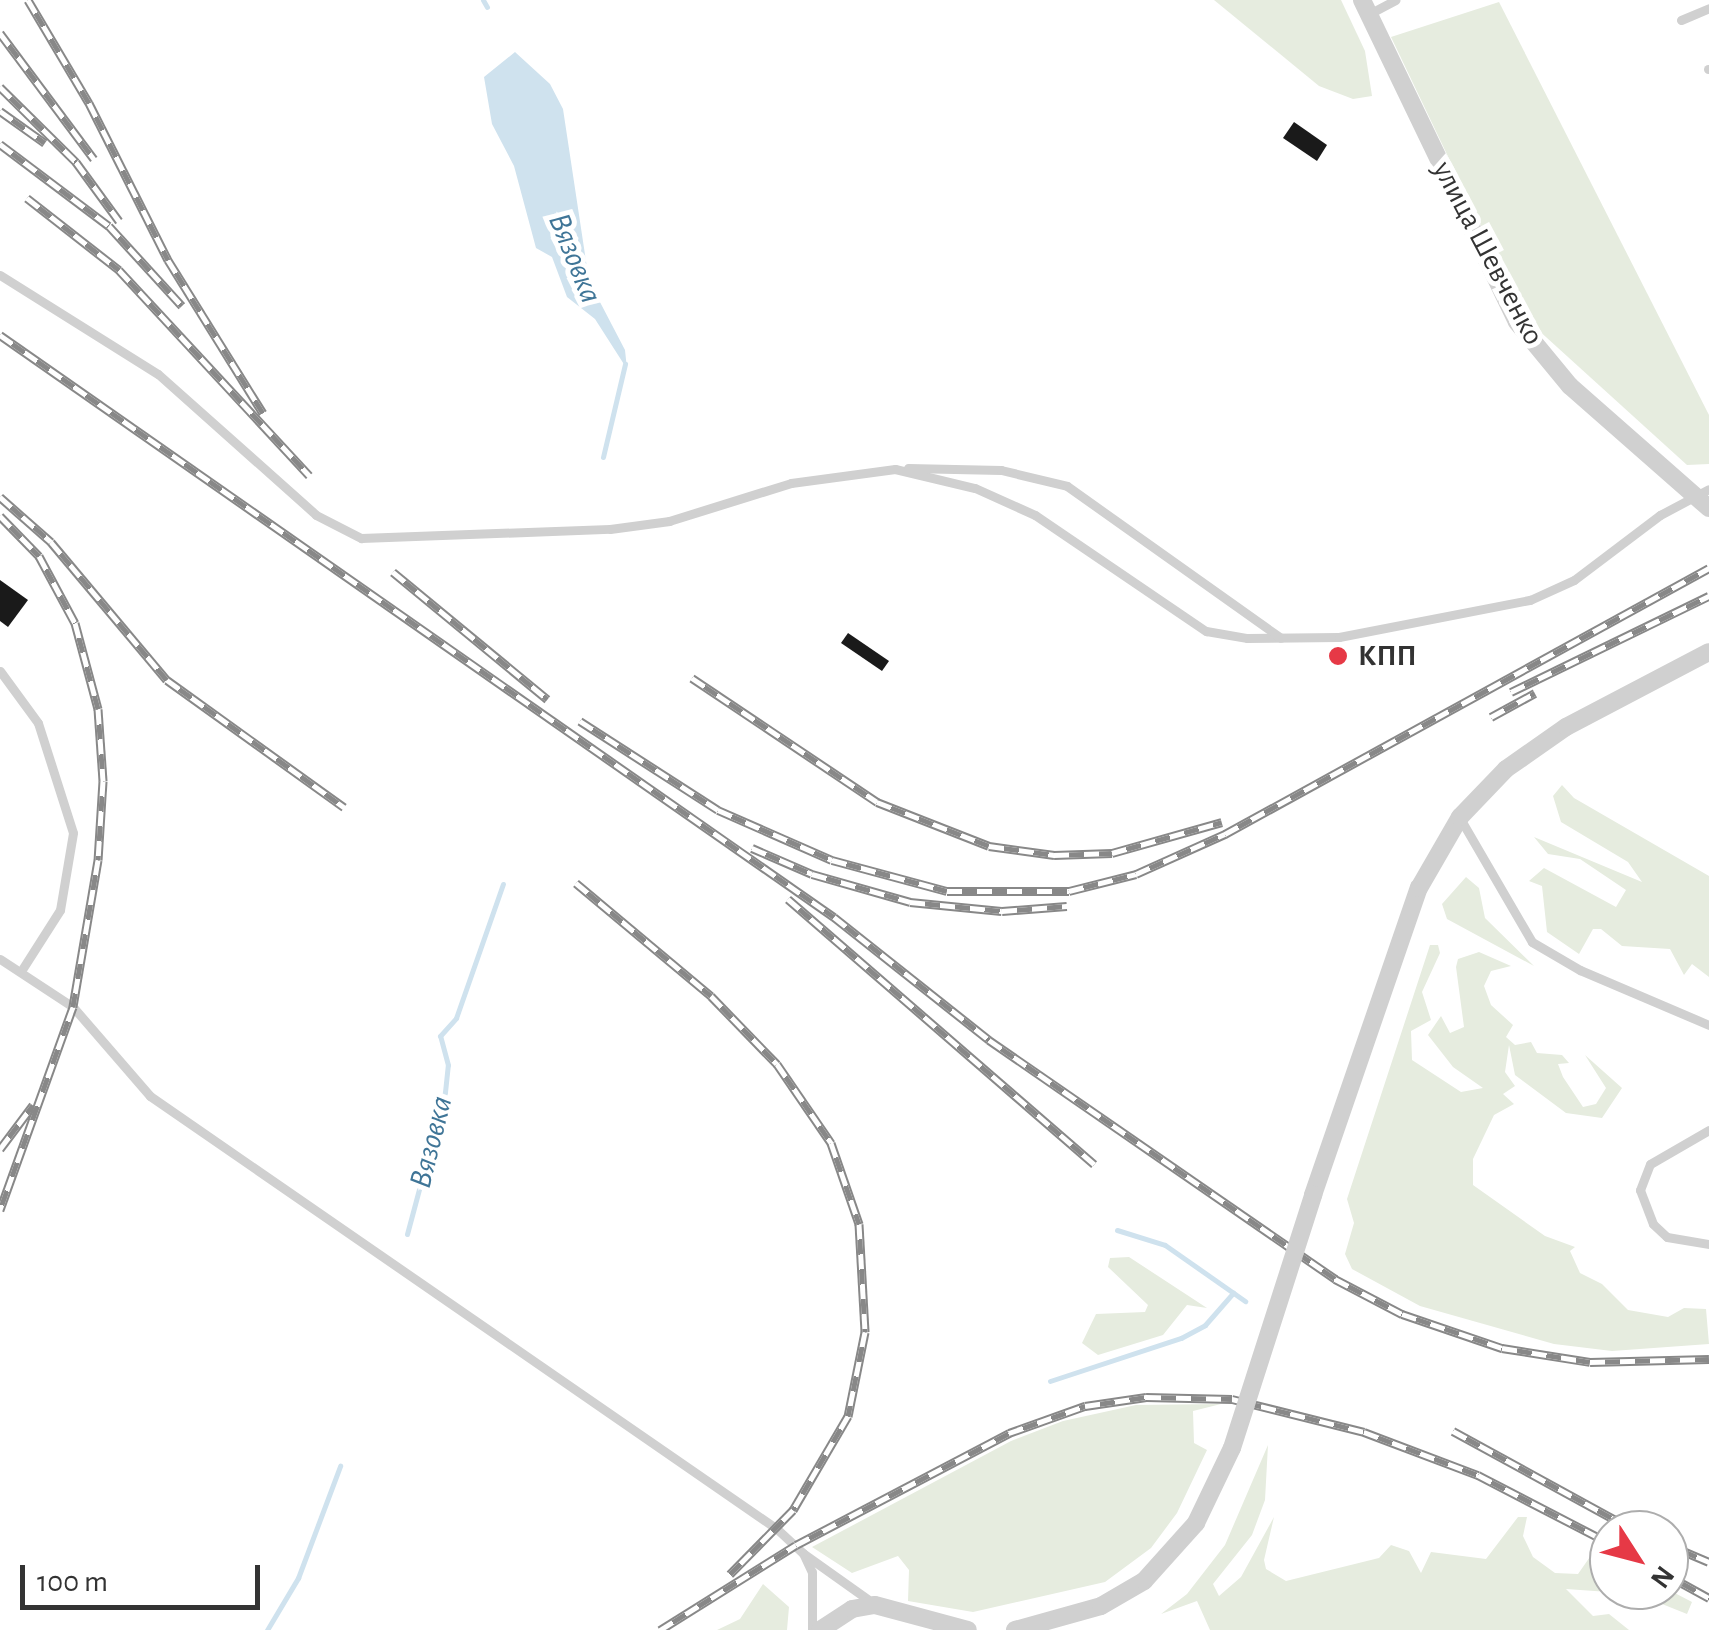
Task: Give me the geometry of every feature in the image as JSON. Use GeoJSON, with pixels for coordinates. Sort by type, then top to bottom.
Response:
{"type":"FeatureCollection","features":[{"type":"Feature","properties":{"kind":"street","name":"улица Шевченко"},"geometry":{"type":"LineString","coordinates":[[1366,7],[1517,322],[1570,386],[1704,498]]}},
{"type":"Feature","properties":{"kind":"street"},"geometry":{"type":"LineString","coordinates":[[1015,1630],[1101,1606],[1144,1580],[1196,1522],[1232,1448],[1313,1195],[1419,888],[1460,817],[1506,768],[1566,727],[1709,652]]}},
{"type":"Feature","properties":{"kind":"street"},"geometry":{"type":"LineString","coordinates":[[875,1604],[895,1630]]}},
{"type":"Feature","properties":{"kind":"street"},"geometry":{"type":"LineString","coordinates":[[820,1630],[852,1609],[875,1604],[968,1630]]}},
{"type":"Feature","properties":{"kind":"lane"},"geometry":{"type":"LineString","coordinates":[[1366,7],[1395,0]]}},
{"type":"Feature","properties":{"kind":"lane"},"geometry":{"type":"LineString","coordinates":[[1680,20],[1709,8]]}},
{"type":"Feature","properties":{"kind":"lane"},"geometry":{"type":"LineString","coordinates":[[0,275],[158,374],[301,503],[361,538],[610,530],[669,521],[790,483],[895,469],[967,466],[1036,476],[1080,493],[1282,639]]}},
{"type":"Feature","properties":{"kind":"lane"},"geometry":{"type":"LineString","coordinates":[[895,469],[975,488],[1035,515],[1190,624],[1222,635],[1282,639],[1358,634],[1530,600],[1574,580],[1704,498]]}},
{"type":"Feature","properties":{"kind":"lane"},"geometry":{"type":"LineString","coordinates":[[0,672],[38,724],[73,833],[73,865],[60,910],[23,968]]}},
{"type":"Feature","properties":{"kind":"lane"},"geometry":{"type":"LineString","coordinates":[[1460,817],[1532,942],[1580,970],[1678,1006],[1709,1025]]}},
{"type":"Feature","properties":{"kind":"lane"},"geometry":{"type":"LineString","coordinates":[[0,959],[23,968],[73,1007],[150,1096],[777,1529],[803,1554],[875,1604]]}},
{"type":"Feature","properties":{"kind":"lane"},"geometry":{"type":"LineString","coordinates":[[1709,1130],[1650,1164],[1640,1190],[1653,1224],[1667,1237],[1709,1244]]}},
{"type":"Feature","properties":{"kind":"lane"},"geometry":{"type":"LineString","coordinates":[[803,1554],[816,1591],[812,1630]]}},
{"type":"Feature","properties":{"kind":"shaded area"},"geometry":{"type":"Polygon","coordinates":[[[1214,0],[1341,0],[1365,51],[1372,96],[1353,99],[1319,86],[1214,0]]]}},
{"type":"Feature","properties":{"kind":"shaded area"},"geometry":{"type":"Polygon","coordinates":[[[1499,2],[1709,415],[1709,464],[1687,465],[1525,318],[1391,37],[1499,2]]]}},
{"type":"Feature","properties":{"kind":"shaded area"},"geometry":{"type":"Polygon","coordinates":[[[1562,785],[1574,798],[1709,876],[1709,977],[1692,964],[1684,975],[1670,949],[1622,946],[1601,929],[1593,929],[1579,954],[1547,932],[1542,886],[1529,881],[1544,868],[1616,907],[1626,890],[1580,859],[1548,854],[1534,837],[1642,882],[1628,862],[1561,822],[1553,796],[1562,785]]]}},
{"type":"Feature","properties":{"kind":"shaded area"},"geometry":{"type":"Polygon","coordinates":[[[1466,877],[1479,888],[1485,918],[1534,966],[1447,919],[1442,904],[1466,877]]]}},
{"type":"Feature","properties":{"kind":"shaded area"},"geometry":{"type":"Polygon","coordinates":[[[1430,945],[1438,945],[1440,953],[1422,992],[1431,1020],[1411,1031],[1412,1060],[1461,1092],[1483,1088],[1453,1067],[1428,1035],[1441,1016],[1450,1033],[1464,1027],[1456,967],[1458,959],[1479,952],[1511,966],[1491,971],[1484,986],[1491,1005],[1513,1025],[1506,1037],[1515,1045],[1531,1042],[1537,1053],[1562,1055],[1569,1063],[1558,1064],[1563,1077],[1583,1107],[1596,1104],[1606,1088],[1585,1055],[1622,1088],[1602,1118],[1566,1113],[1515,1075],[1509,1045],[1505,1072],[1515,1086],[1503,1094],[1514,1104],[1494,1115],[1473,1159],[1473,1185],[1545,1236],[1575,1247],[1570,1251],[1580,1273],[1602,1284],[1628,1310],[1668,1317],[1684,1308],[1706,1309],[1709,1344],[1612,1351],[1554,1344],[1420,1306],[1352,1269],[1345,1254],[1354,1223],[1347,1199],[1430,945]]]}},
{"type":"Feature","properties":{"kind":"shaded area"},"geometry":{"type":"Polygon","coordinates":[[[1129,1257],[1207,1308],[1187,1305],[1163,1335],[1098,1355],[1082,1343],[1096,1314],[1145,1312],[1148,1305],[1108,1267],[1110,1258],[1129,1257]]]}},
{"type":"Feature","properties":{"kind":"shaded area"},"geometry":{"type":"Polygon","coordinates":[[[1221,1404],[1193,1411],[1194,1443],[1207,1450],[1177,1513],[1151,1548],[1105,1582],[973,1612],[908,1601],[909,1570],[898,1556],[852,1573],[812,1547],[1011,1441],[1063,1421],[1136,1405],[1221,1404]]]}},
{"type":"Feature","properties":{"kind":"shaded area"},"geometry":{"type":"Polygon","coordinates":[[[1268,1445],[1265,1500],[1252,1535],[1213,1584],[1219,1596],[1241,1577],[1274,1517],[1264,1560],[1266,1569],[1286,1581],[1379,1558],[1391,1545],[1409,1551],[1421,1573],[1431,1552],[1486,1559],[1518,1517],[1527,1517],[1523,1536],[1533,1557],[1555,1573],[1578,1574],[1589,1558],[1589,1591],[1566,1589],[1593,1616],[1609,1614],[1629,1630],[1210,1630],[1197,1601],[1161,1614],[1187,1594],[1225,1545],[1268,1445]]]}},
{"type":"Feature","properties":{"kind":"shaded area"},"geometry":{"type":"Polygon","coordinates":[[[763,1584],[789,1607],[787,1630],[717,1630],[740,1619],[763,1584]]]}},
{"type":"Feature","properties":{"kind":"water"},"geometry":{"type":"Polygon","coordinates":[[[515,52],[550,84],[563,109],[589,281],[625,350],[627,369],[595,319],[567,297],[552,257],[536,248],[514,166],[492,124],[484,77],[515,52]]]}},
{"type":"Feature","properties":{"kind":"building"},"geometry":{"type":"Polygon","coordinates":[[[1294,122],[1327,145],[1317,161],[1283,138],[1294,122]]]}},
{"type":"Feature","properties":{"kind":"building"},"geometry":{"type":"Polygon","coordinates":[[[0,580],[28,600],[8,627],[0,621],[0,580]]]}},
{"type":"Feature","properties":{"kind":"building"},"geometry":{"type":"Polygon","coordinates":[[[848,633],[889,661],[882,671],[841,643],[848,633]]]}},
{"type":"Feature","properties":{"kind":"waterway","name":"Вязовка"},"geometry":{"type":"LineString","coordinates":[[483,0],[487,7]]}},
{"type":"Feature","properties":{"kind":"waterway","name":"Вязовка"},"geometry":{"type":"LineString","coordinates":[[603,457],[625,364]]}},
{"type":"Feature","properties":{"kind":"waterway","name":"Вязовка"},"geometry":{"type":"LineString","coordinates":[[407,1234],[445,1092],[448,1065],[440,1036],[456,1018],[503,884]]}},
{"type":"Feature","properties":{"kind":"waterway"},"geometry":{"type":"LineString","coordinates":[[1117,1230],[1165,1245],[1245,1301]]}},
{"type":"Feature","properties":{"kind":"waterway"},"geometry":{"type":"LineString","coordinates":[[1050,1381],[1181,1338],[1205,1325],[1233,1293]]}},
{"type":"Feature","properties":{"kind":"waterway","name":"Вязовка"},"geometry":{"type":"LineString","coordinates":[[267,1630],[298,1578],[340,1466]]}},
{"type":"Feature","properties":{"kind":"railway"},"geometry":{"type":"LineString","coordinates":[[28,0],[89,103],[168,260],[263,413]]}},
{"type":"Feature","properties":{"kind":"railway"},"geometry":{"type":"LineString","coordinates":[[0,33],[94,159]]}},
{"type":"Feature","properties":{"kind":"railway"},"geometry":{"type":"LineString","coordinates":[[0,87],[76,162],[119,221]]}},
{"type":"Feature","properties":{"kind":"railway"},"geometry":{"type":"LineString","coordinates":[[0,111],[45,143]]}},
{"type":"Feature","properties":{"kind":"railway"},"geometry":{"type":"LineString","coordinates":[[0,144],[109,226],[182,306]]}},
{"type":"Feature","properties":{"kind":"railway"},"geometry":{"type":"LineString","coordinates":[[27,198],[119,270],[309,475]]}},
{"type":"Feature","properties":{"kind":"railway"},"geometry":{"type":"LineString","coordinates":[[0,335],[834,917],[989,1040],[1335,1279],[1402,1314],[1502,1348],[1590,1362],[1709,1359]]}},
{"type":"Feature","properties":{"kind":"railway"},"geometry":{"type":"LineString","coordinates":[[0,497],[51,542],[167,680],[344,807]]}},
{"type":"Feature","properties":{"kind":"railway"},"geometry":{"type":"LineString","coordinates":[[0,516],[39,556],[75,623],[98,709],[103,781],[98,860],[73,1007],[0,1210]]}},
{"type":"Feature","properties":{"kind":"railway"},"geometry":{"type":"LineString","coordinates":[[580,721],[718,810],[832,860],[947,891],[1069,891],[1136,874],[1225,834],[1709,568]]}},
{"type":"Feature","properties":{"kind":"railway"},"geometry":{"type":"LineString","coordinates":[[393,572],[547,699]]}},
{"type":"Feature","properties":{"kind":"railway"},"geometry":{"type":"LineString","coordinates":[[1511,692],[1709,596]]}},
{"type":"Feature","properties":{"kind":"railway"},"geometry":{"type":"LineString","coordinates":[[692,678],[877,802],[989,846],[1054,855],[1112,853],[1222,822]]}},
{"type":"Feature","properties":{"kind":"railway"},"geometry":{"type":"LineString","coordinates":[[1491,717],[1535,693]]}},
{"type":"Feature","properties":{"kind":"railway"},"geometry":{"type":"LineString","coordinates":[[752,848],[812,874],[910,902],[1002,911],[1067,906]]}},
{"type":"Feature","properties":{"kind":"railway"},"geometry":{"type":"LineString","coordinates":[[576,883],[711,996],[777,1064],[831,1143],[859,1224],[865,1332],[848,1416],[793,1510],[730,1574]]}},
{"type":"Feature","properties":{"kind":"railway"},"geometry":{"type":"LineString","coordinates":[[788,899],[1094,1164]]}},
{"type":"Feature","properties":{"kind":"railway"},"geometry":{"type":"LineString","coordinates":[[0,1149],[33,1105]]}},
{"type":"Feature","properties":{"kind":"railway"},"geometry":{"type":"LineString","coordinates":[[660,1630],[796,1545],[1009,1433],[1085,1406],[1146,1397],[1232,1399],[1364,1432],[1478,1475],[1589,1533]]}},
{"type":"Feature","properties":{"kind":"railway"},"geometry":{"type":"LineString","coordinates":[[1453,1431],[1597,1510]]}},
{"type":"Feature","properties":{"kind":"railway"},"geometry":{"type":"LineString","coordinates":[[1689,1554],[1709,1562]]}},
{"type":"Feature","properties":{"kind":"railway"},"geometry":{"type":"LineString","coordinates":[[1689,1587],[1709,1598]]}},
{"type":"Feature","properties":{"kind":"place","name":"КПП"},"geometry":{"type":"Point","coordinates":[1338,656]}}]}
